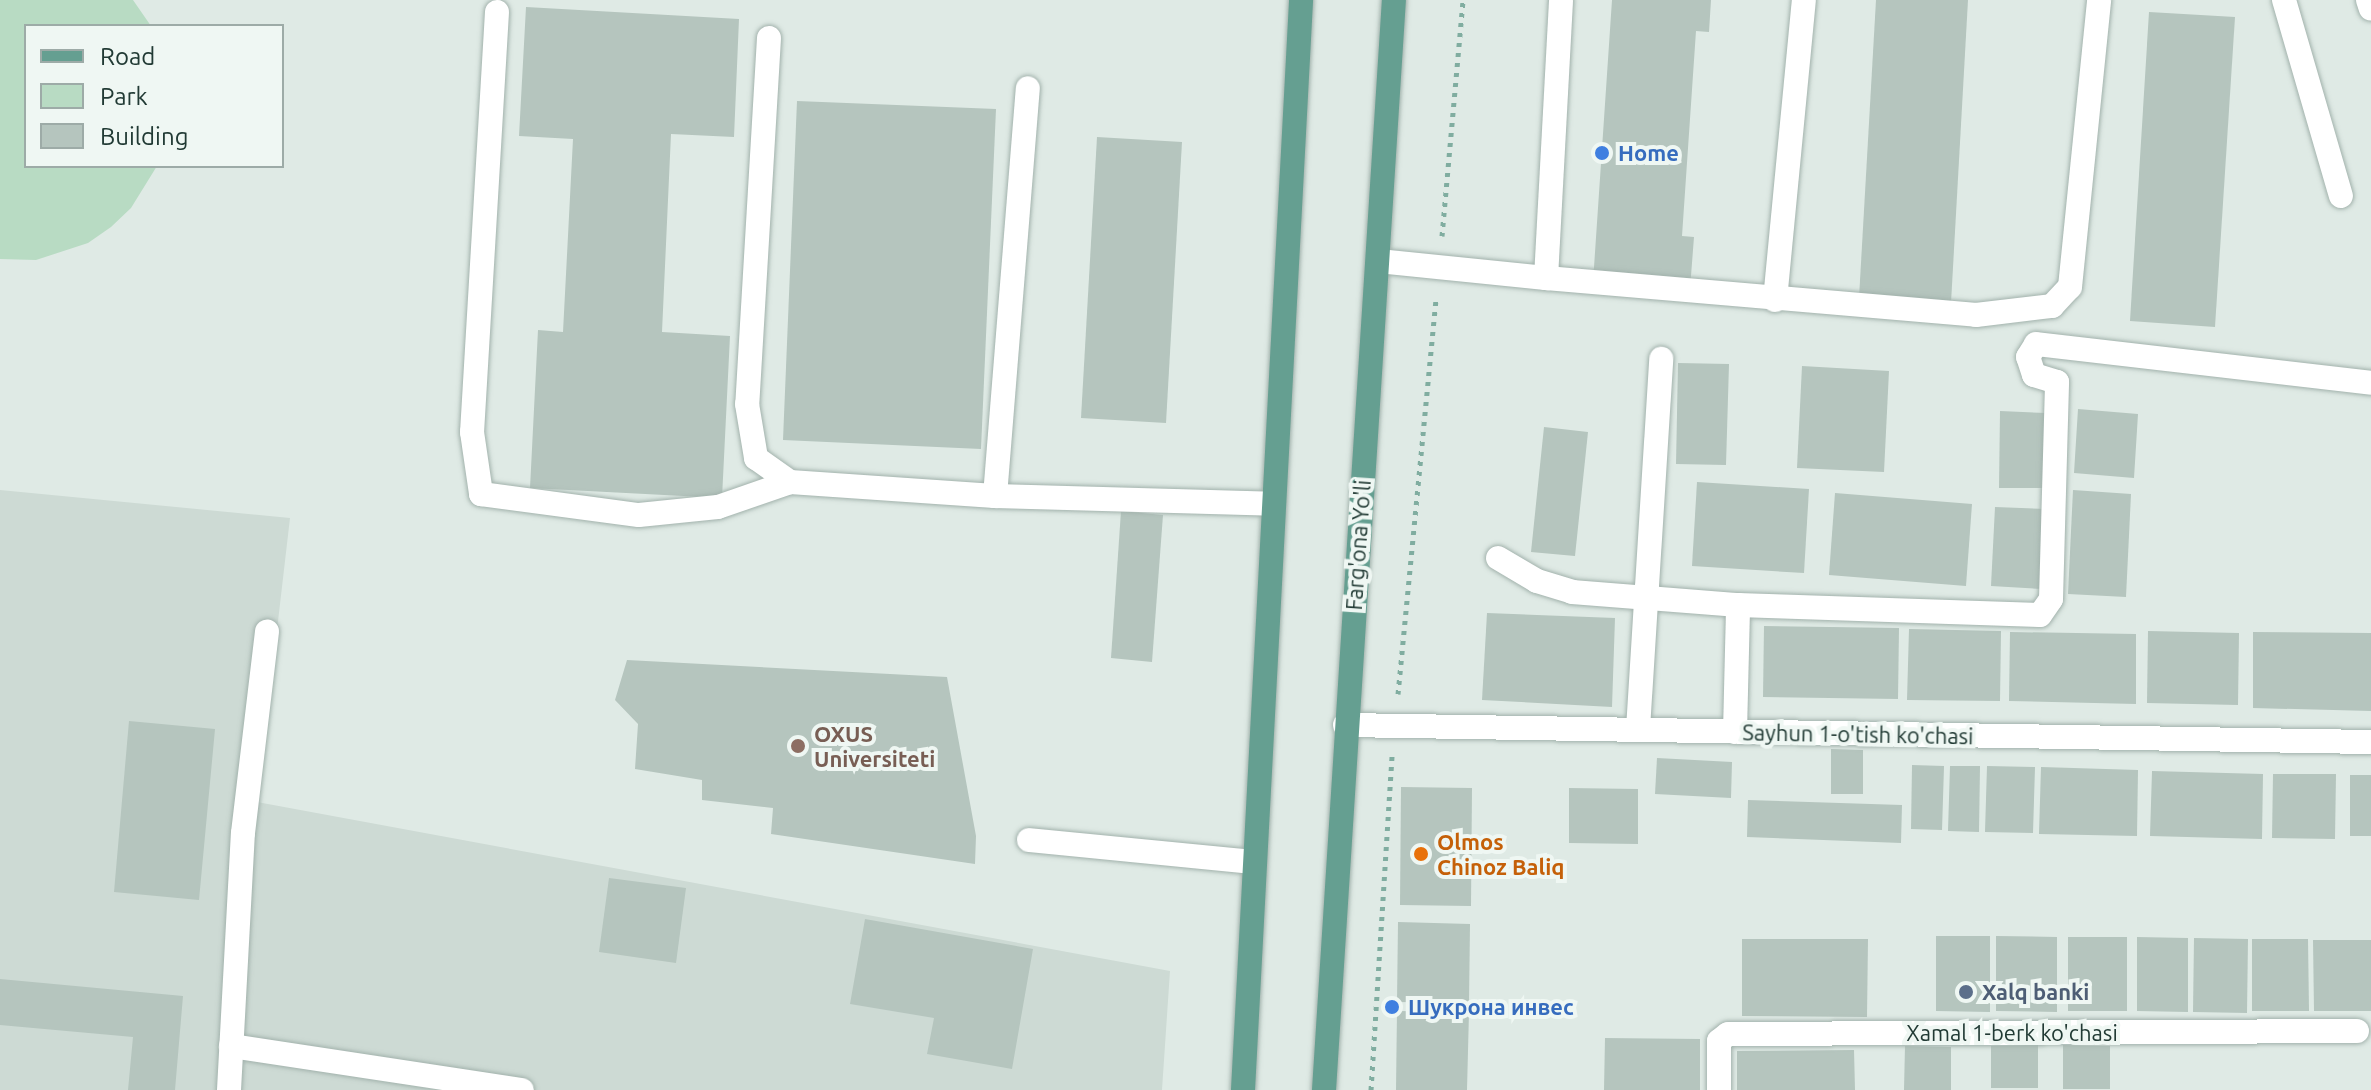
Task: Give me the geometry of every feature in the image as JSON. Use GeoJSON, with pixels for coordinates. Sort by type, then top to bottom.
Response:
{"type":"FeatureCollection","features":[{"type":"Feature","properties":{"kind":"main road"},"geometry":{"type":"LineString","coordinates":[[1243,1090],[1301,0]]}},
{"type":"Feature","properties":{"kind":"main road","name":"Farg'ona Yo'li"},"geometry":{"type":"LineString","coordinates":[[1324,1090],[1345,725],[1394,0]]}},
{"type":"Feature","properties":{"kind":"street"},"geometry":{"type":"LineString","coordinates":[[1546,278],[1561,0]]}},
{"type":"Feature","properties":{"kind":"street"},"geometry":{"type":"LineString","coordinates":[[1775,300],[1804,0]]}},
{"type":"Feature","properties":{"kind":"street"},"geometry":{"type":"LineString","coordinates":[[1378,261],[1775,300],[1976,315],[2052,306],[2065,296],[2070,287],[2099,0]]}},
{"type":"Feature","properties":{"kind":"street"},"geometry":{"type":"LineString","coordinates":[[2284,0],[2341,196]]}},
{"type":"Feature","properties":{"kind":"street"},"geometry":{"type":"LineString","coordinates":[[2368,0],[2371,9]]}},
{"type":"Feature","properties":{"kind":"street"},"geometry":{"type":"LineString","coordinates":[[497,12],[472,432],[481,494],[639,515],[718,507],[790,482],[995,496],[1273,504]]}},
{"type":"Feature","properties":{"kind":"street"},"geometry":{"type":"LineString","coordinates":[[769,38],[747,404],[756,458],[790,482]]}},
{"type":"Feature","properties":{"kind":"street"},"geometry":{"type":"LineString","coordinates":[[995,496],[1028,88]]}},
{"type":"Feature","properties":{"kind":"street"},"geometry":{"type":"LineString","coordinates":[[1498,558],[1537,581],[1572,592],[1738,605],[2040,615],[2051,599],[2057,382],[2034,375],[2028,357],[2036,344],[2371,383]]}},
{"type":"Feature","properties":{"kind":"street"},"geometry":{"type":"LineString","coordinates":[[1638,729],[1661,359]]}},
{"type":"Feature","properties":{"kind":"street"},"geometry":{"type":"LineString","coordinates":[[1735,732],[1738,605]]}},
{"type":"Feature","properties":{"kind":"street"},"geometry":{"type":"LineString","coordinates":[[229,1090],[243,833],[267,631]]}},
{"type":"Feature","properties":{"kind":"street","name":"Sayhun 1-o'tish ko'chasi"},"geometry":{"type":"LineString","coordinates":[[1345,725],[2371,742]]}},
{"type":"Feature","properties":{"kind":"street"},"geometry":{"type":"LineString","coordinates":[[1029,840],[1254,862]]}},
{"type":"Feature","properties":{"kind":"street","name":"Xamal 1-berk ko'chasi"},"geometry":{"type":"LineString","coordinates":[[1719,1090],[1719,1041],[1728,1034],[2357,1031]]}},
{"type":"Feature","properties":{"kind":"street"},"geometry":{"type":"LineString","coordinates":[[231,1046],[522,1090]]}},
{"type":"Feature","properties":{"kind":"path"},"geometry":{"type":"LineString","coordinates":[[1371,1090],[1394,726],[1463,0]]}},
{"type":"Feature","properties":{"kind":"shaded area"},"geometry":{"type":"Polygon","coordinates":[[[0,490],[290,518],[257,802],[1170,971],[1162,1090],[0,1090],[0,490]]]}},
{"type":"Feature","properties":{"kind":"green space"},"geometry":{"type":"Polygon","coordinates":[[[0,0],[133,0],[150,24],[24,24],[24,168],[156,168],[131,208],[88,243],[36,260],[0,259],[0,0]]]}},
{"type":"Feature","properties":{"kind":"building"},"geometry":{"type":"Polygon","coordinates":[[[1612,0],[1711,0],[1709,32],[1696,31],[1682,236],[1694,237],[1690,289],[1593,282],[1612,0]]]}},
{"type":"Feature","properties":{"kind":"building"},"geometry":{"type":"Polygon","coordinates":[[[1876,0],[1968,0],[1951,303],[1859,298],[1876,0]]]}},
{"type":"Feature","properties":{"kind":"building"},"geometry":{"type":"Polygon","coordinates":[[[526,7],[739,19],[734,137],[671,134],[662,332],[730,336],[722,498],[530,488],[538,330],[563,332],[573,139],[519,136],[526,7]]]}},
{"type":"Feature","properties":{"kind":"building"},"geometry":{"type":"Polygon","coordinates":[[[2149,12],[2235,17],[2215,327],[2130,321],[2149,12]]]}},
{"type":"Feature","properties":{"kind":"building"},"geometry":{"type":"Polygon","coordinates":[[[797,101],[996,109],[981,449],[783,440],[797,101]]]}},
{"type":"Feature","properties":{"kind":"building"},"geometry":{"type":"Polygon","coordinates":[[[1097,137],[1182,142],[1166,423],[1081,418],[1097,137]]]}},
{"type":"Feature","properties":{"kind":"building"},"geometry":{"type":"Polygon","coordinates":[[[1678,363],[1729,364],[1726,465],[1676,464],[1678,363]]]}},
{"type":"Feature","properties":{"kind":"building"},"geometry":{"type":"Polygon","coordinates":[[[1802,366],[1889,371],[1884,472],[1797,468],[1802,366]]]}},
{"type":"Feature","properties":{"kind":"building"},"geometry":{"type":"Polygon","coordinates":[[[2078,409],[2138,414],[2134,478],[2074,473],[2078,409]]]}},
{"type":"Feature","properties":{"kind":"building"},"geometry":{"type":"Polygon","coordinates":[[[2000,411],[2046,413],[2044,488],[1999,488],[2000,411]]]}},
{"type":"Feature","properties":{"kind":"building"},"geometry":{"type":"Polygon","coordinates":[[[1544,427],[1588,432],[1575,556],[1531,552],[1544,427]]]}},
{"type":"Feature","properties":{"kind":"building"},"geometry":{"type":"Polygon","coordinates":[[[1697,482],[1809,489],[1804,573],[1692,566],[1697,482]]]}},
{"type":"Feature","properties":{"kind":"building"},"geometry":{"type":"Polygon","coordinates":[[[2073,490],[2131,494],[2126,597],[2068,594],[2073,490]]]}},
{"type":"Feature","properties":{"kind":"building"},"geometry":{"type":"Polygon","coordinates":[[[1835,493],[1972,504],[1966,586],[1829,575],[1835,493]]]}},
{"type":"Feature","properties":{"kind":"building"},"geometry":{"type":"Polygon","coordinates":[[[1995,507],[2046,509],[2042,589],[1991,586],[1995,507]]]}},
{"type":"Feature","properties":{"kind":"building"},"geometry":{"type":"Polygon","coordinates":[[[1121,511],[1163,515],[1152,662],[1111,658],[1121,511]]]}},
{"type":"Feature","properties":{"kind":"building"},"geometry":{"type":"Polygon","coordinates":[[[1487,613],[1615,618],[1612,707],[1482,700],[1487,613]]]}},
{"type":"Feature","properties":{"kind":"building"},"geometry":{"type":"Polygon","coordinates":[[[1764,626],[1899,628],[1898,699],[1763,697],[1764,626]]]}},
{"type":"Feature","properties":{"kind":"building"},"geometry":{"type":"Polygon","coordinates":[[[1909,629],[2001,631],[2000,701],[1907,700],[1909,629]]]}},
{"type":"Feature","properties":{"kind":"building"},"geometry":{"type":"Polygon","coordinates":[[[2148,631],[2239,633],[2238,705],[2147,703],[2148,631]]]}},
{"type":"Feature","properties":{"kind":"building"},"geometry":{"type":"Polygon","coordinates":[[[2010,632],[2136,634],[2136,704],[2009,701],[2010,632]]]}},
{"type":"Feature","properties":{"kind":"building"},"geometry":{"type":"Polygon","coordinates":[[[2253,632],[2371,633],[2371,711],[2253,708],[2253,632]]]}},
{"type":"Feature","properties":{"kind":"building","name":"OXUS Universiteti"},"geometry":{"type":"Polygon","coordinates":[[[627,660],[947,677],[976,836],[975,864],[771,834],[773,808],[702,800],[702,780],[635,769],[638,724],[615,700],[627,660]]]}},
{"type":"Feature","properties":{"kind":"building"},"geometry":{"type":"Polygon","coordinates":[[[129,721],[215,729],[199,900],[114,892],[129,721]]]}},
{"type":"Feature","properties":{"kind":"building"},"geometry":{"type":"Polygon","coordinates":[[[1831,749],[1863,750],[1863,794],[1831,794],[1831,749]]]}},
{"type":"Feature","properties":{"kind":"building"},"geometry":{"type":"Polygon","coordinates":[[[1657,758],[1732,762],[1731,798],[1655,794],[1657,758]]]}},
{"type":"Feature","properties":{"kind":"building"},"geometry":{"type":"Polygon","coordinates":[[[1912,765],[1944,766],[1942,830],[1911,829],[1912,765]]]}},
{"type":"Feature","properties":{"kind":"building"},"geometry":{"type":"Polygon","coordinates":[[[1950,766],[1980,766],[1979,832],[1948,831],[1950,766]]]}},
{"type":"Feature","properties":{"kind":"building"},"geometry":{"type":"Polygon","coordinates":[[[1987,766],[2035,767],[2033,833],[1985,832],[1987,766]]]}},
{"type":"Feature","properties":{"kind":"building"},"geometry":{"type":"Polygon","coordinates":[[[2041,767],[2138,770],[2137,836],[2039,834],[2041,767]]]}},
{"type":"Feature","properties":{"kind":"building"},"geometry":{"type":"Polygon","coordinates":[[[2152,771],[2263,774],[2262,839],[2150,836],[2152,771]]]}},
{"type":"Feature","properties":{"kind":"building"},"geometry":{"type":"Polygon","coordinates":[[[2273,774],[2336,774],[2335,839],[2272,838],[2273,774]]]}},
{"type":"Feature","properties":{"kind":"building"},"geometry":{"type":"Polygon","coordinates":[[[2350,775],[2371,775],[2371,836],[2350,836],[2350,775]]]}},
{"type":"Feature","properties":{"kind":"building"},"geometry":{"type":"Polygon","coordinates":[[[1401,787],[1472,788],[1471,906],[1400,905],[1401,787]]]}},
{"type":"Feature","properties":{"kind":"building"},"geometry":{"type":"Polygon","coordinates":[[[1569,788],[1638,789],[1638,844],[1569,843],[1569,788]]]}},
{"type":"Feature","properties":{"kind":"building"},"geometry":{"type":"Polygon","coordinates":[[[1748,800],[1902,805],[1901,843],[1747,837],[1748,800]]]}},
{"type":"Feature","properties":{"kind":"building"},"geometry":{"type":"Polygon","coordinates":[[[609,878],[686,888],[676,963],[599,952],[609,878]]]}},
{"type":"Feature","properties":{"kind":"building"},"geometry":{"type":"Polygon","coordinates":[[[865,919],[1033,949],[1012,1069],[927,1054],[934,1018],[850,1004],[865,919]]]}},
{"type":"Feature","properties":{"kind":"building"},"geometry":{"type":"Polygon","coordinates":[[[1398,922],[1470,924],[1469,1003],[1397,1002],[1398,922]]]}},
{"type":"Feature","properties":{"kind":"building"},"geometry":{"type":"Polygon","coordinates":[[[1936,936],[1990,936],[1990,1012],[1936,1011],[1936,936]]]}},
{"type":"Feature","properties":{"kind":"building"},"geometry":{"type":"Polygon","coordinates":[[[1996,936],[2057,937],[2057,1012],[1996,1011],[1996,936]]]}},
{"type":"Feature","properties":{"kind":"building"},"geometry":{"type":"Polygon","coordinates":[[[2068,937],[2127,937],[2127,1011],[2068,1011],[2068,937]]]}},
{"type":"Feature","properties":{"kind":"building"},"geometry":{"type":"Polygon","coordinates":[[[2137,937],[2188,938],[2188,1012],[2137,1011],[2137,937]]]}},
{"type":"Feature","properties":{"kind":"building"},"geometry":{"type":"Polygon","coordinates":[[[2194,938],[2248,939],[2247,1013],[2193,1012],[2194,938]]]}},
{"type":"Feature","properties":{"kind":"building"},"geometry":{"type":"Polygon","coordinates":[[[1742,939],[1868,939],[1867,1017],[1742,1016],[1742,939]]]}},
{"type":"Feature","properties":{"kind":"building"},"geometry":{"type":"Polygon","coordinates":[[[2252,939],[2308,939],[2309,1011],[2252,1011],[2252,939]]]}},
{"type":"Feature","properties":{"kind":"building"},"geometry":{"type":"Polygon","coordinates":[[[2313,940],[2371,940],[2371,1011],[2314,1011],[2313,940]]]}},
{"type":"Feature","properties":{"kind":"building"},"geometry":{"type":"Polygon","coordinates":[[[0,979],[183,996],[175,1090],[128,1090],[133,1037],[0,1025],[0,979]]]}},
{"type":"Feature","properties":{"kind":"building"},"geometry":{"type":"Polygon","coordinates":[[[1397,1011],[1469,1012],[1467,1090],[1396,1090],[1397,1011]]]}},
{"type":"Feature","properties":{"kind":"building"},"geometry":{"type":"Polygon","coordinates":[[[1605,1038],[1700,1039],[1700,1090],[1604,1090],[1605,1038]]]}},
{"type":"Feature","properties":{"kind":"building"},"geometry":{"type":"Polygon","coordinates":[[[2038,1045],[2038,1088],[1991,1088],[1991,1046],[2038,1045]]]}},
{"type":"Feature","properties":{"kind":"building"},"geometry":{"type":"Polygon","coordinates":[[[2063,1045],[2110,1046],[2110,1089],[2063,1089],[2063,1045]]]}},
{"type":"Feature","properties":{"kind":"building"},"geometry":{"type":"Polygon","coordinates":[[[1905,1046],[1951,1047],[1951,1090],[1904,1090],[1905,1046]]]}},
{"type":"Feature","properties":{"kind":"building"},"geometry":{"type":"Polygon","coordinates":[[[1854,1050],[1855,1090],[1737,1090],[1737,1051],[1854,1050]]]}},
{"type":"Feature","properties":{"kind":"place","name":"Home"},"geometry":{"type":"Point","coordinates":[1602,153]}},
{"type":"Feature","properties":{"kind":"place","name":"OXUS Universiteti"},"geometry":{"type":"Point","coordinates":[798,746]}},
{"type":"Feature","properties":{"kind":"place","name":"Olmos Chinoz Baliq"},"geometry":{"type":"Point","coordinates":[1421,854]}},
{"type":"Feature","properties":{"kind":"place","name":"Xalq banki"},"geometry":{"type":"Point","coordinates":[1966,992]}},
{"type":"Feature","properties":{"kind":"place","name":"Шукрона инвес"},"geometry":{"type":"Point","coordinates":[1392,1007]}}]}
